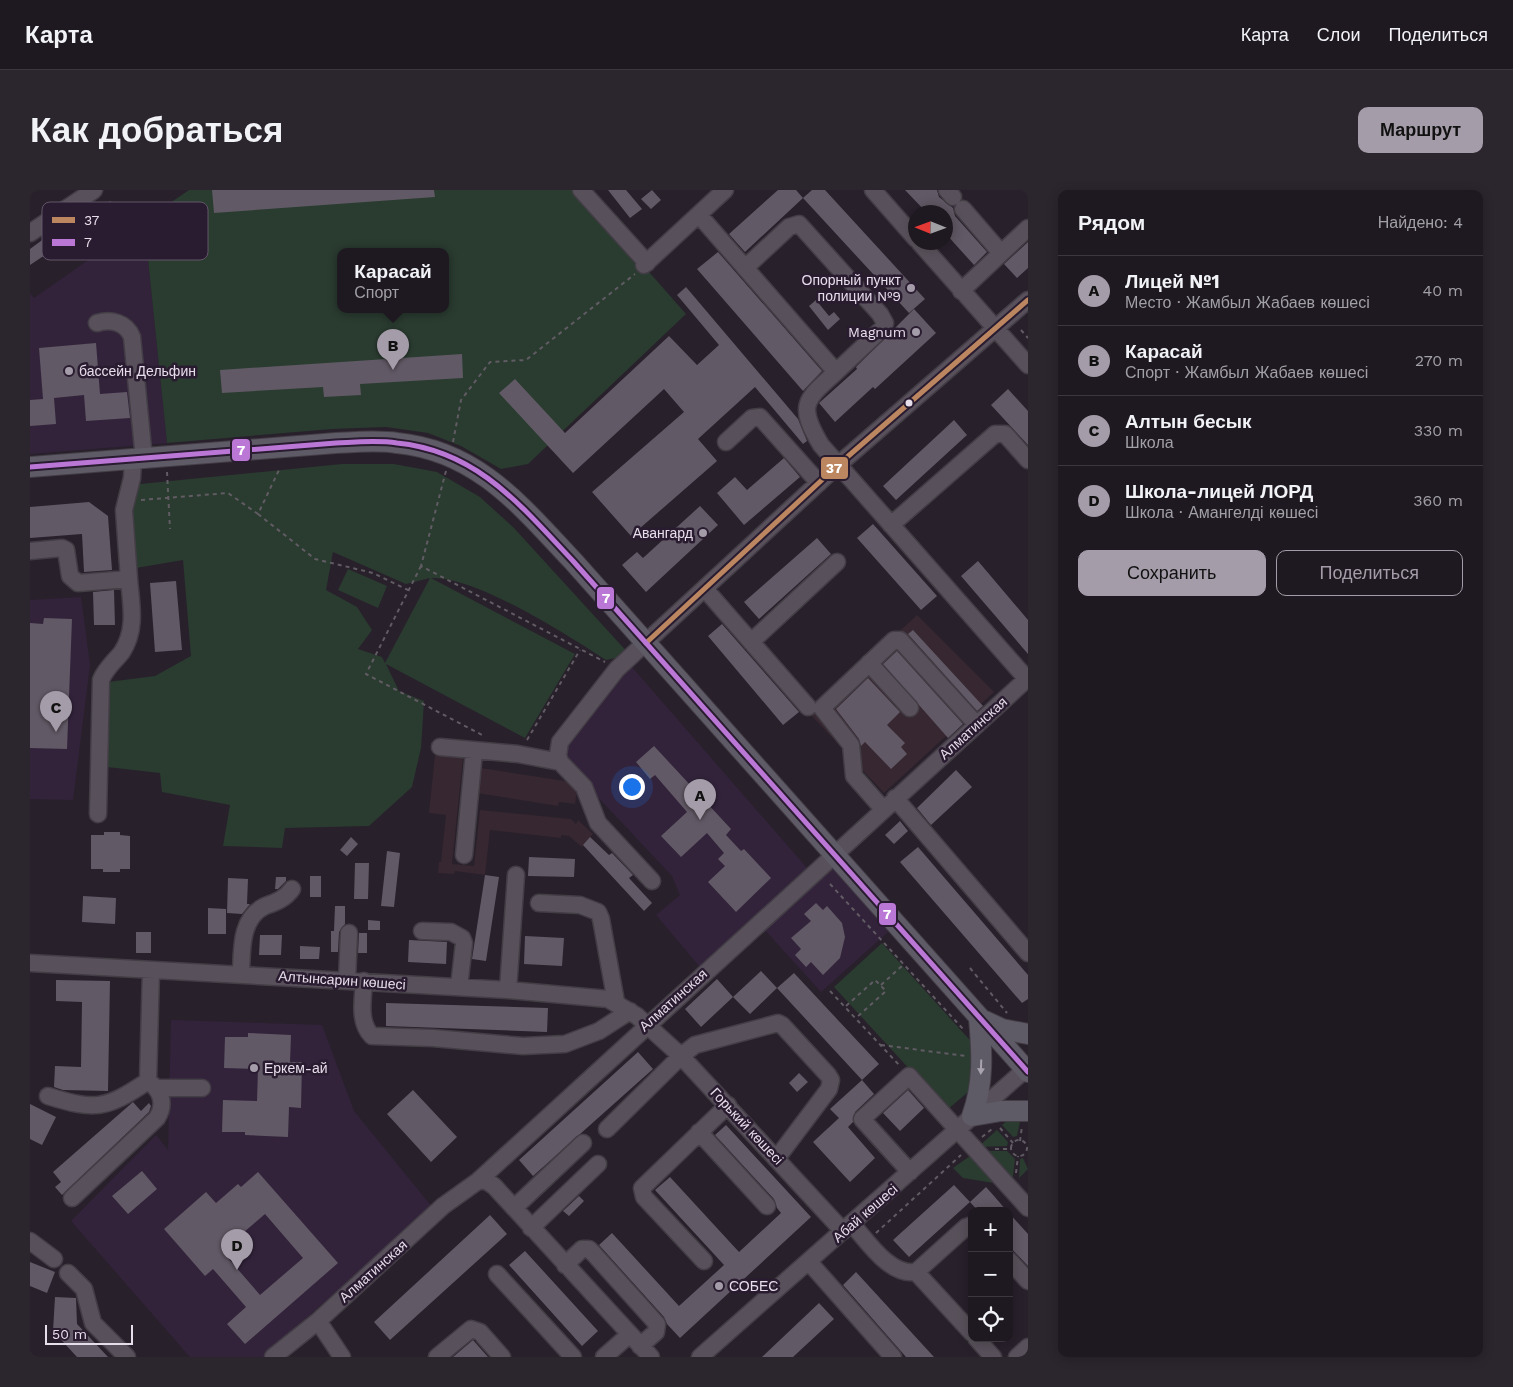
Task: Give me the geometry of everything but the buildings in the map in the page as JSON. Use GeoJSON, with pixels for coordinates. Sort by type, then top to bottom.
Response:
{"type":"FeatureCollection","features":[{"type":"Feature","properties":{"kind":"main road"},"geometry":{"type":"LineString","coordinates":[[30,467],[139,460],[336,443],[384,441],[426,447],[476,468],[506,492],[646,643],[1027,1070]]}},
{"type":"Feature","properties":{"kind":"main road"},"geometry":{"type":"LineString","coordinates":[[965,1123],[980,1084],[982,1053],[979,1018]]}},
{"type":"Feature","properties":{"kind":"main road"},"geometry":{"type":"LineString","coordinates":[[979,1018],[1002,1029],[1028,1034]]}},
{"type":"Feature","properties":{"kind":"main road"},"geometry":{"type":"LineString","coordinates":[[965,1123],[1001,1111],[1028,1110]]}},
{"type":"Feature","properties":{"kind":"street"},"geometry":{"type":"LineString","coordinates":[[76,202],[94,190]]}},
{"type":"Feature","properties":{"kind":"street"},"geometry":{"type":"LineString","coordinates":[[580,190],[645,264],[726,190]]}},
{"type":"Feature","properties":{"kind":"street"},"geometry":{"type":"LineString","coordinates":[[877,191],[908,229]]}},
{"type":"Feature","properties":{"kind":"street"},"geometry":{"type":"LineString","coordinates":[[954,199],[1001,254]]}},
{"type":"Feature","properties":{"kind":"street"},"geometry":{"type":"LineString","coordinates":[[699,215],[836,372]]}},
{"type":"Feature","properties":{"kind":"street"},"geometry":{"type":"LineString","coordinates":[[746,267],[790,227],[799,224],[880,314],[885,323],[883,328],[810,396],[807,409],[816,437],[838,465],[1028,678]]}},
{"type":"Feature","properties":{"kind":"street"},"geometry":{"type":"LineString","coordinates":[[30,233],[42,225]]}},
{"type":"Feature","properties":{"kind":"street"},"geometry":{"type":"LineString","coordinates":[[961,291],[1028,228]]}},
{"type":"Feature","properties":{"kind":"street"},"geometry":{"type":"LineString","coordinates":[[926,250],[1028,366]]}},
{"type":"Feature","properties":{"kind":"street"},"geometry":{"type":"LineString","coordinates":[[652,882],[598,823],[584,787],[560,762],[558,755],[560,742],[617,669],[838,465],[1028,300]]}},
{"type":"Feature","properties":{"kind":"street"},"geometry":{"type":"LineString","coordinates":[[97,324],[108,321],[120,324],[130,331],[132,337],[139,460],[125,501],[132,632],[123,650],[105,671],[101,680],[98,814]]}},
{"type":"Feature","properties":{"kind":"street"},"geometry":{"type":"LineString","coordinates":[[726,442],[752,418],[760,417],[819,483]]}},
{"type":"Feature","properties":{"kind":"street"},"geometry":{"type":"LineString","coordinates":[[891,525],[994,434],[1005,434],[1028,460]]}},
{"type":"Feature","properties":{"kind":"street"},"geometry":{"type":"LineString","coordinates":[[30,551],[64,548],[68,554],[70,576],[78,583],[130,579]]}},
{"type":"Feature","properties":{"kind":"street"},"geometry":{"type":"LineString","coordinates":[[751,642],[837,562]]}},
{"type":"Feature","properties":{"kind":"street"},"geometry":{"type":"LineString","coordinates":[[705,589],[808,707]]}},
{"type":"Feature","properties":{"kind":"street"},"geometry":{"type":"LineString","coordinates":[[977,725],[898,639],[894,640],[868,663],[822,708],[851,745],[854,776],[889,804],[1028,953]]}},
{"type":"Feature","properties":{"kind":"street"},"geometry":{"type":"LineString","coordinates":[[868,663],[910,708]]}},
{"type":"Feature","properties":{"kind":"street","name":"Алматинская"},"geometry":{"type":"LineString","coordinates":[[273,1357],[318,1321],[443,1206],[478,1181],[646,1024],[1028,678]]}},
{"type":"Feature","properties":{"kind":"street"},"geometry":{"type":"LineString","coordinates":[[440,747],[474,752],[518,754],[560,762]]}},
{"type":"Feature","properties":{"kind":"street"},"geometry":{"type":"LineString","coordinates":[[464,855],[474,752]]}},
{"type":"Feature","properties":{"kind":"street"},"geometry":{"type":"LineString","coordinates":[[508,990],[516,875]]}},
{"type":"Feature","properties":{"kind":"street"},"geometry":{"type":"LineString","coordinates":[[240,974],[242,941],[248,923],[259,910],[284,898],[292,890]]}},
{"type":"Feature","properties":{"kind":"street"},"geometry":{"type":"LineString","coordinates":[[539,903],[580,905],[598,912],[602,918],[616,1002]]}},
{"type":"Feature","properties":{"kind":"street"},"geometry":{"type":"LineString","coordinates":[[422,931],[451,932],[464,941],[459,987]]}},
{"type":"Feature","properties":{"kind":"street"},"geometry":{"type":"LineString","coordinates":[[347,980],[349,933]]}},
{"type":"Feature","properties":{"kind":"street","name":"Алтынсарин көшесі"},"geometry":{"type":"LineString","coordinates":[[30,963],[364,981],[585,996],[616,1002],[646,1024]]}},
{"type":"Feature","properties":{"kind":"street"},"geometry":{"type":"LineString","coordinates":[[72,1198],[157,1118],[162,1104],[152,1084],[151,970]]}},
{"type":"Feature","properties":{"kind":"street"},"geometry":{"type":"LineString","coordinates":[[364,981],[362,1018],[366,1030],[372,1036],[433,1038],[524,1046],[564,1044],[599,1031],[630,1011]]}},
{"type":"Feature","properties":{"kind":"street"},"geometry":{"type":"LineString","coordinates":[[607,1129],[681,1056],[702,1042],[773,1023],[782,1025],[828,1075],[831,1083],[829,1090],[777,1158]]}},
{"type":"Feature","properties":{"kind":"street","name":"Горький көшесі"},"geometry":{"type":"LineString","coordinates":[[646,1024],[681,1056],[777,1158],[847,1228],[867,1241],[898,1270],[916,1272]]}},
{"type":"Feature","properties":{"kind":"street","name":"Абай көшесі"},"geometry":{"type":"LineString","coordinates":[[700,1357],[1027,1070]]}},
{"type":"Feature","properties":{"kind":"street"},"geometry":{"type":"LineString","coordinates":[[910,1172],[862,1119],[909,1076],[965,1123],[972,1146],[1028,1208]]}},
{"type":"Feature","properties":{"kind":"street"},"geometry":{"type":"LineString","coordinates":[[48,1096],[85,1106],[104,1105],[152,1084],[202,1088]]}},
{"type":"Feature","properties":{"kind":"street"},"geometry":{"type":"LineString","coordinates":[[704,1261],[644,1197],[642,1192],[648,1181],[728,1105]]}},
{"type":"Feature","properties":{"kind":"street"},"geometry":{"type":"LineString","coordinates":[[699,1132],[767,1206]]}},
{"type":"Feature","properties":{"kind":"street"},"geometry":{"type":"LineString","coordinates":[[514,1208],[583,1143]]}},
{"type":"Feature","properties":{"kind":"street"},"geometry":{"type":"LineString","coordinates":[[531,1228],[598,1164]]}},
{"type":"Feature","properties":{"kind":"street"},"geometry":{"type":"LineString","coordinates":[[478,1181],[489,1182],[640,1346]]}},
{"type":"Feature","properties":{"kind":"street"},"geometry":{"type":"LineString","coordinates":[[968,1226],[916,1272],[968,1329]]}},
{"type":"Feature","properties":{"kind":"street"},"geometry":{"type":"LineString","coordinates":[[30,1241],[54,1259]]}},
{"type":"Feature","properties":{"kind":"street"},"geometry":{"type":"LineString","coordinates":[[565,1264],[582,1249],[589,1249],[657,1324],[656,1332],[640,1346],[604,1357]]}},
{"type":"Feature","properties":{"kind":"street"},"geometry":{"type":"LineString","coordinates":[[809,1262],[894,1357]]}},
{"type":"Feature","properties":{"kind":"street"},"geometry":{"type":"LineString","coordinates":[[1013,1264],[1028,1281]]}},
{"type":"Feature","properties":{"kind":"street"},"geometry":{"type":"LineString","coordinates":[[68,1273],[84,1289],[93,1323],[127,1357]]}},
{"type":"Feature","properties":{"kind":"street"},"geometry":{"type":"LineString","coordinates":[[498,1274],[573,1357]]}},
{"type":"Feature","properties":{"kind":"street"},"geometry":{"type":"LineString","coordinates":[[318,1321],[342,1357]]}},
{"type":"Feature","properties":{"kind":"street"},"geometry":{"type":"LineString","coordinates":[[437,1357],[471,1329],[480,1332],[502,1357]]}},
{"type":"Feature","properties":{"kind":"street"},"geometry":{"type":"LineString","coordinates":[[980,1342],[993,1357]]}},
{"type":"Feature","properties":{"kind":"street"},"geometry":{"type":"LineString","coordinates":[[1017,1357],[1028,1347]]}},
{"type":"Feature","properties":{"kind":"path"},"geometry":{"type":"LineString","coordinates":[[484,737],[366,674],[421,566],[450,456],[461,400],[490,362],[526,360],[645,264]]}},
{"type":"Feature","properties":{"kind":"path"},"geometry":{"type":"LineString","coordinates":[[1021,330],[1028,338]]}},
{"type":"Feature","properties":{"kind":"path"},"geometry":{"type":"LineString","coordinates":[[166,457],[170,530]]}},
{"type":"Feature","properties":{"kind":"path"},"geometry":{"type":"LineString","coordinates":[[258,514],[279,470]]}},
{"type":"Feature","properties":{"kind":"path"},"geometry":{"type":"LineString","coordinates":[[125,501],[228,493],[316,559],[373,573],[409,591]]}},
{"type":"Feature","properties":{"kind":"path"},"geometry":{"type":"LineString","coordinates":[[421,566],[617,669]]}},
{"type":"Feature","properties":{"kind":"path"},"geometry":{"type":"LineString","coordinates":[[518,754],[581,650]]}},
{"type":"Feature","properties":{"kind":"path"},"geometry":{"type":"LineString","coordinates":[[830,884],[982,1053]]}},
{"type":"Feature","properties":{"kind":"path"},"geometry":{"type":"LineString","coordinates":[[880,985],[903,965]]}},
{"type":"Feature","properties":{"kind":"path"},"geometry":{"type":"LineString","coordinates":[[970,968],[1008,1014]]}},
{"type":"Feature","properties":{"kind":"path"},"geometry":{"type":"LineString","coordinates":[[846,1007],[875,980],[886,991],[856,1018]]}},
{"type":"Feature","properties":{"kind":"path"},"geometry":{"type":"LineString","coordinates":[[830,991],[909,1076]]}},
{"type":"Feature","properties":{"kind":"path"},"geometry":{"type":"LineString","coordinates":[[880,1045],[982,1053]]}},
{"type":"Feature","properties":{"kind":"path"},"geometry":{"type":"LineString","coordinates":[[867,1241],[972,1146],[998,1125],[1013,1143]]}},
{"type":"Feature","properties":{"kind":"path"},"geometry":{"type":"LineString","coordinates":[[1020,1141],[1027,1147],[1024,1154],[1018,1156],[1013,1154],[1011,1146],[1013,1143],[1020,1141]]}},
{"type":"Feature","properties":{"kind":"path"},"geometry":{"type":"LineString","coordinates":[[1024,1154],[1028,1158]]}},
{"type":"Feature","properties":{"kind":"shaded area"},"geometry":{"type":"Polygon","coordinates":[[[88,260],[148,260],[167,443],[30,454],[30,293],[34,298],[88,260]]]}},
{"type":"Feature","properties":{"kind":"shaded area"},"geometry":{"type":"Polygon","coordinates":[[[81,597],[90,665],[73,800],[30,799],[30,600],[81,597]]]}},
{"type":"Feature","properties":{"kind":"shaded area"},"geometry":{"type":"Polygon","coordinates":[[[917,615],[994,692],[884,793],[810,714],[917,615]]]}},
{"type":"Feature","properties":{"kind":"shaded area"},"geometry":{"type":"Polygon","coordinates":[[[631,666],[807,868],[700,967],[656,915],[680,895],[672,876],[564,761],[563,745],[631,666]]]}},
{"type":"Feature","properties":{"kind":"shaded area"},"geometry":{"type":"Polygon","coordinates":[[[435,755],[463,758],[452,864],[474,866],[480,810],[571,819],[576,824],[578,820],[593,834],[582,847],[569,836],[561,835],[561,838],[490,830],[485,875],[455,871],[454,874],[438,873],[446,815],[429,813],[435,755]]]}},
{"type":"Feature","properties":{"kind":"shaded area"},"geometry":{"type":"Polygon","coordinates":[[[481,768],[578,783],[575,804],[559,802],[558,806],[477,793],[481,768]]]}},
{"type":"Feature","properties":{"kind":"shaded area"},"geometry":{"type":"Polygon","coordinates":[[[835,867],[888,932],[821,992],[765,930],[835,867]]]}},
{"type":"Feature","properties":{"kind":"shaded area"},"geometry":{"type":"Polygon","coordinates":[[[171,1020],[322,1025],[354,1111],[432,1207],[262,1357],[190,1357],[71,1221],[156,1135],[168,1150],[171,1020]]]}},
{"type":"Feature","properties":{"kind":"green space"},"geometry":{"type":"Polygon","coordinates":[[[189,190],[577,190],[686,314],[528,464],[501,469],[461,446],[428,433],[386,427],[332,429],[167,443],[148,260],[208,260],[208,202],[172,202],[189,190]]]}},
{"type":"Feature","properties":{"kind":"green space"},"geometry":{"type":"Polygon","coordinates":[[[342,464],[394,464],[437,472],[480,497],[514,528],[630,655],[606,660],[569,636],[496,596],[472,586],[450,580],[431,578],[575,654],[525,738],[386,664],[399,691],[424,701],[421,748],[412,787],[369,826],[285,828],[282,848],[223,846],[230,805],[162,792],[160,773],[107,767],[108,682],[155,676],[191,656],[183,560],[136,568],[129,513],[140,484],[342,464]],[[333,552],[326,590],[357,607],[372,630],[358,649],[382,657],[385,663],[430,578],[406,584],[333,552]]]}},
{"type":"Feature","properties":{"kind":"green space"},"geometry":{"type":"Polygon","coordinates":[[[348,569],[387,586],[378,608],[338,590],[348,569]]]}},
{"type":"Feature","properties":{"kind":"green space"},"geometry":{"type":"Polygon","coordinates":[[[882,943],[977,1048],[974,1087],[947,1110],[834,987],[882,943]]]}},
{"type":"Feature","properties":{"kind":"green space"},"geometry":{"type":"Polygon","coordinates":[[[1016,1113],[1022,1113],[1017,1136],[1013,1137],[1002,1125],[1016,1113]]]}},
{"type":"Feature","properties":{"kind":"green space"},"geometry":{"type":"Polygon","coordinates":[[[997,1130],[1008,1142],[1007,1146],[978,1147],[997,1130]]]}},
{"type":"Feature","properties":{"kind":"green space"},"geometry":{"type":"Polygon","coordinates":[[[982,1151],[1007,1151],[1015,1159],[1012,1184],[982,1151]]]}},
{"type":"Feature","properties":{"kind":"green space"},"geometry":{"type":"Polygon","coordinates":[[[974,1153],[1000,1184],[963,1178],[953,1168],[974,1153]]]}},
{"type":"Feature","properties":{"kind":"green space"},"geometry":{"type":"Polygon","coordinates":[[[1023,1158],[1028,1169],[1019,1178],[1020,1159],[1023,1158]]]}},
{"type":"Feature","properties":{"kind":"transit line","name":"37"},"geometry":{"type":"LineString","coordinates":[[646,643],[838,465],[1028,300]]}},
{"type":"Feature","properties":{"kind":"transit line","name":"7"},"geometry":{"type":"LineString","coordinates":[[30,467],[374,441],[426,448],[451,457],[475,469],[516,502],[573,561],[1028,1072]]}},
{"type":"Feature","properties":{"kind":"place","name":"Опорный пункт полиции №9"},"geometry":{"type":"Point","coordinates":[911,288]}},
{"type":"Feature","properties":{"kind":"place","name":"Magnum"},"geometry":{"type":"Point","coordinates":[916,332]}},
{"type":"Feature","properties":{"kind":"place","name":"Карасай"},"geometry":{"type":"Point","coordinates":[393,370]}},
{"type":"Feature","properties":{"kind":"place","name":"бассейн Дельфин"},"geometry":{"type":"Point","coordinates":[69,371]}},
{"type":"Feature","properties":{"kind":"place","name":"Авангард"},"geometry":{"type":"Point","coordinates":[703,533]}},
{"type":"Feature","properties":{"kind":"place","name":"Алтын бесык"},"geometry":{"type":"Point","coordinates":[56,732]}},
{"type":"Feature","properties":{"kind":"place","name":"Лицей №1"},"geometry":{"type":"Point","coordinates":[700,820]}},
{"type":"Feature","properties":{"kind":"place","name":"Еркем-ай"},"geometry":{"type":"Point","coordinates":[254,1068]}},
{"type":"Feature","properties":{"kind":"place","name":"Школа-лицей ЛОРД"},"geometry":{"type":"Point","coordinates":[237,1270]}},
{"type":"Feature","properties":{"kind":"place","name":"СОБЕС"},"geometry":{"type":"Point","coordinates":[719,1286]}}]}
